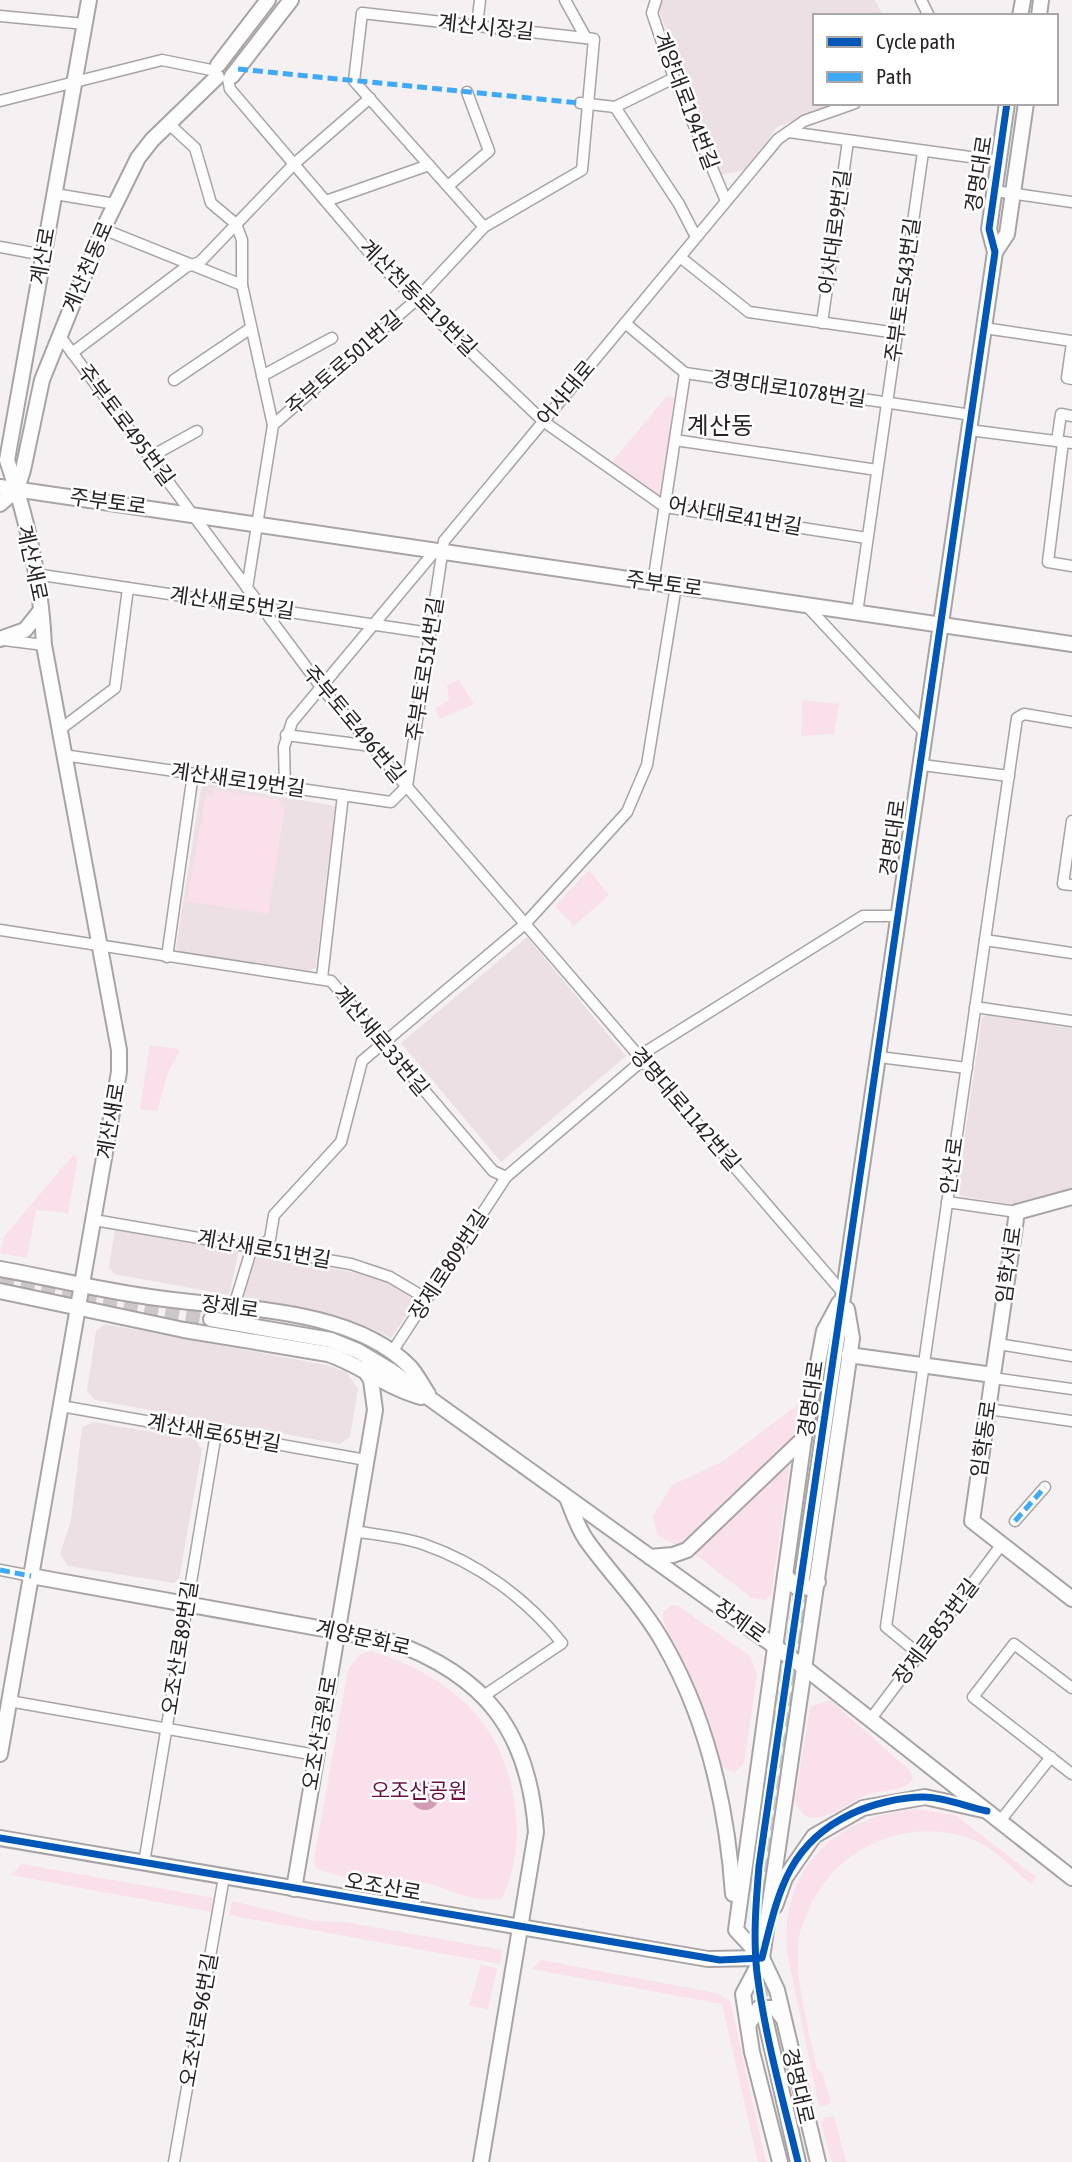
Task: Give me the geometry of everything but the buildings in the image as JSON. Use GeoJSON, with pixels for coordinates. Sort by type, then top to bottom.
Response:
{"type":"FeatureCollection","features":[{"type":"Feature","properties":{"kind":"street","name":"계산로"},"geometry":{"type":"LineString","coordinates":[[17,489],[7,460],[89,0]]}},
{"type":"Feature","properties":{"kind":"street","name":"계산천동로"},"geometry":{"type":"LineString","coordinates":[[222,74],[268,0]]}},
{"type":"Feature","properties":{"kind":"street","name":"계산천동로"},"geometry":{"type":"LineString","coordinates":[[17,489],[42,380],[103,229],[144,148],[222,74],[291,0]]}},
{"type":"Feature","properties":{"kind":"street"},"geometry":{"type":"LineString","coordinates":[[477,26],[480,0]]}},
{"type":"Feature","properties":{"kind":"street"},"geometry":{"type":"LineString","coordinates":[[565,0],[586,38],[594,39],[585,104],[615,107],[674,78]]}},
{"type":"Feature","properties":{"kind":"street","name":"계양대로194번길"},"geometry":{"type":"LineString","coordinates":[[656,0],[652,13],[674,78],[726,201]]}},
{"type":"Feature","properties":{"kind":"street","name":"계산시장길"},"geometry":{"type":"LineString","coordinates":[[448,186],[354,80],[362,13],[586,38]]}},
{"type":"Feature","properties":{"kind":"street"},"geometry":{"type":"LineString","coordinates":[[0,16],[85,24]]}},
{"type":"Feature","properties":{"kind":"street"},"geometry":{"type":"LineString","coordinates":[[0,101],[162,60],[222,74]]}},
{"type":"Feature","properties":{"kind":"street","name":"계산천동로19번길"},"geometry":{"type":"LineString","coordinates":[[222,74],[230,89],[380,265],[543,421]]}},
{"type":"Feature","properties":{"kind":"street"},"geometry":{"type":"LineString","coordinates":[[467,92],[489,150],[448,186],[484,227]]}},
{"type":"Feature","properties":{"kind":"street"},"geometry":{"type":"LineString","coordinates":[[72,353],[192,265],[201,262],[294,164],[370,98]]}},
{"type":"Feature","properties":{"kind":"street","name":"주부토로501번길"},"geometry":{"type":"LineString","coordinates":[[257,524],[272,425],[416,300],[484,227],[582,170],[585,104]]}},
{"type":"Feature","properties":{"kind":"street","name":"어사대로"},"geometry":{"type":"LineString","coordinates":[[439,551],[444,541],[778,139],[804,121],[849,105]]}},
{"type":"Feature","properties":{"kind":"street","name":"경명대로"},"geometry":{"type":"LineString","coordinates":[[802,1579],[995,252],[989,229],[1007,105]]}},
{"type":"Feature","properties":{"kind":"street","name":"경명대로"},"geometry":{"type":"LineString","coordinates":[[995,252],[1007,234],[1026,105]]}},
{"type":"Feature","properties":{"kind":"street"},"geometry":{"type":"LineString","coordinates":[[615,107],[659,173],[696,237]]}},
{"type":"Feature","properties":{"kind":"street"},"geometry":{"type":"LineString","coordinates":[[169,124],[195,148],[211,203],[236,224],[242,240],[242,285],[272,425]]}},
{"type":"Feature","properties":{"kind":"street"},"geometry":{"type":"LineString","coordinates":[[789,132],[999,161]]}},
{"type":"Feature","properties":{"kind":"street","name":"어사대로9번길"},"geometry":{"type":"LineString","coordinates":[[822,323],[848,141]]}},
{"type":"Feature","properties":{"kind":"street","name":"주부토로543번길"},"geometry":{"type":"LineString","coordinates":[[857,612],[923,152]]}},
{"type":"Feature","properties":{"kind":"street"},"geometry":{"type":"LineString","coordinates":[[326,201],[429,164]]}},
{"type":"Feature","properties":{"kind":"street"},"geometry":{"type":"LineString","coordinates":[[995,191],[1072,202]]}},
{"type":"Feature","properties":{"kind":"street"},"geometry":{"type":"LineString","coordinates":[[55,194],[115,204]]}},
{"type":"Feature","properties":{"kind":"street"},"geometry":{"type":"LineString","coordinates":[[103,229],[242,285]]}},
{"type":"Feature","properties":{"kind":"street"},"geometry":{"type":"LineString","coordinates":[[0,247],[44,255]]}},
{"type":"Feature","properties":{"kind":"street"},"geometry":{"type":"LineString","coordinates":[[680,257],[748,312],[897,333]]}},
{"type":"Feature","properties":{"kind":"street","name":"경명대로1078번길"},"geometry":{"type":"LineString","coordinates":[[625,323],[685,373],[972,415]]}},
{"type":"Feature","properties":{"kind":"street"},"geometry":{"type":"LineString","coordinates":[[174,380],[251,328]]}},
{"type":"Feature","properties":{"kind":"street"},"geometry":{"type":"LineString","coordinates":[[984,328],[1072,342],[1067,378],[1072,379]]}},
{"type":"Feature","properties":{"kind":"street","name":"주부토로495번길"},"geometry":{"type":"LineString","coordinates":[[59,335],[193,515]]}},
{"type":"Feature","properties":{"kind":"street"},"geometry":{"type":"LineString","coordinates":[[262,376],[332,338]]}},
{"type":"Feature","properties":{"kind":"street"},"geometry":{"type":"LineString","coordinates":[[653,583],[685,373]]}},
{"type":"Feature","properties":{"kind":"street"},"geometry":{"type":"LineString","coordinates":[[1072,416],[1061,414],[1064,442],[1048,562],[1072,566]]}},
{"type":"Feature","properties":{"kind":"street","name":"어사대로41번길"},"geometry":{"type":"LineString","coordinates":[[543,421],[664,508],[867,538]]}},
{"type":"Feature","properties":{"kind":"street"},"geometry":{"type":"LineString","coordinates":[[969,430],[1064,442]]}},
{"type":"Feature","properties":{"kind":"street"},"geometry":{"type":"LineString","coordinates":[[150,457],[197,431]]}},
{"type":"Feature","properties":{"kind":"street"},"geometry":{"type":"LineString","coordinates":[[675,440],[877,470]]}},
{"type":"Feature","properties":{"kind":"street","name":"주부토로"},"geometry":{"type":"LineString","coordinates":[[0,487],[1072,644]]}},
{"type":"Feature","properties":{"kind":"street"},"geometry":{"type":"LineString","coordinates":[[0,503],[17,489]]}},
{"type":"Feature","properties":{"kind":"street","name":"계산새로"},"geometry":{"type":"LineString","coordinates":[[0,1754],[120,1072],[119,1050],[58,732],[44,645],[42,609],[17,489]]}},
{"type":"Feature","properties":{"kind":"street","name":"주부토로496번길"},"geometry":{"type":"LineString","coordinates":[[193,515],[321,687],[525,924]]}},
{"type":"Feature","properties":{"kind":"street"},"geometry":{"type":"LineString","coordinates":[[247,588],[257,524]]}},
{"type":"Feature","properties":{"kind":"street"},"geometry":{"type":"LineString","coordinates":[[285,787],[286,736],[292,722],[439,551]]}},
{"type":"Feature","properties":{"kind":"street","name":"주부토로514번길"},"geometry":{"type":"LineString","coordinates":[[407,786],[439,551]]}},
{"type":"Feature","properties":{"kind":"street","name":"계산새로5번길"},"geometry":{"type":"LineString","coordinates":[[34,574],[430,632]]}},
{"type":"Feature","properties":{"kind":"street"},"geometry":{"type":"LineString","coordinates":[[234,1306],[250,1254],[270,1239],[274,1215],[341,1142],[362,1061],[525,924],[627,812],[637,794],[647,765],[676,586]]}},
{"type":"Feature","properties":{"kind":"street"},"geometry":{"type":"LineString","coordinates":[[58,732],[115,688],[128,587]]}},
{"type":"Feature","properties":{"kind":"street"},"geometry":{"type":"LineString","coordinates":[[805,605],[926,734]]}},
{"type":"Feature","properties":{"kind":"street"},"geometry":{"type":"LineString","coordinates":[[0,639],[26,630],[36,621],[42,609]]}},
{"type":"Feature","properties":{"kind":"street"},"geometry":{"type":"LineString","coordinates":[[0,639],[44,645]]}},
{"type":"Feature","properties":{"kind":"street","name":"안산로"},"geometry":{"type":"LineString","coordinates":[[919,1654],[886,1627],[1017,718],[1024,714],[1072,722]]}},
{"type":"Feature","properties":{"kind":"street"},"geometry":{"type":"LineString","coordinates":[[286,736],[372,746]]}},
{"type":"Feature","properties":{"kind":"street","name":"계산새로19번길"},"geometry":{"type":"LineString","coordinates":[[63,755],[391,802],[407,786]]}},
{"type":"Feature","properties":{"kind":"street"},"geometry":{"type":"LineString","coordinates":[[922,765],[1009,776]]}},
{"type":"Feature","properties":{"kind":"street"},"geometry":{"type":"LineString","coordinates":[[167,957],[193,774]]}},
{"type":"Feature","properties":{"kind":"street"},"geometry":{"type":"LineString","coordinates":[[322,978],[343,795]]}},
{"type":"Feature","properties":{"kind":"street"},"geometry":{"type":"LineString","coordinates":[[1068,885],[1072,821]]}},
{"type":"Feature","properties":{"kind":"street","name":"장제로809번길"},"geometry":{"type":"LineString","coordinates":[[392,1352],[506,1177],[643,1060],[647,1051],[863,916],[900,916]]}},
{"type":"Feature","properties":{"kind":"street","name":"경명대로1142번길"},"geometry":{"type":"LineString","coordinates":[[525,924],[844,1294]]}},
{"type":"Feature","properties":{"kind":"street","name":"계산새로33번길"},"geometry":{"type":"LineString","coordinates":[[0,930],[331,981],[493,1171],[506,1177]]}},
{"type":"Feature","properties":{"kind":"street"},"geometry":{"type":"LineString","coordinates":[[985,940],[1072,953]]}},
{"type":"Feature","properties":{"kind":"street"},"geometry":{"type":"LineString","coordinates":[[975,1007],[1072,1021]]}},
{"type":"Feature","properties":{"kind":"street"},"geometry":{"type":"LineString","coordinates":[[879,1057],[967,1068]]}},
{"type":"Feature","properties":{"kind":"street","name":"임학서로"},"geometry":{"type":"LineString","coordinates":[[993,1377],[1017,1212],[1072,1197]]}},
{"type":"Feature","properties":{"kind":"street"},"geometry":{"type":"LineString","coordinates":[[947,1202],[1017,1212]]}},
{"type":"Feature","properties":{"kind":"street","name":"계산새로51번길"},"geometry":{"type":"LineString","coordinates":[[94,1220],[372,1269],[427,1299]]}},
{"type":"Feature","properties":{"kind":"street","name":"장제로"},"geometry":{"type":"LineString","coordinates":[[0,1269],[174,1301],[211,1302],[346,1328],[392,1352],[411,1368],[432,1401]]}},
{"type":"Feature","properties":{"kind":"street","name":"장제로"},"geometry":{"type":"LineString","coordinates":[[0,1291],[184,1330],[328,1354],[364,1370],[399,1391],[432,1401]]}},
{"type":"Feature","properties":{"kind":"street","name":"경명대로"},"geometry":{"type":"LineString","coordinates":[[780,2162],[743,1994],[762,1958],[818,1582],[852,1338],[844,1294]]}},
{"type":"Feature","properties":{"kind":"street","name":"경명대로"},"geometry":{"type":"LineString","coordinates":[[818,2162],[777,1990],[762,1958],[736,1930],[804,1438],[824,1331],[844,1294]]}},
{"type":"Feature","properties":{"kind":"street"},"geometry":{"type":"LineString","coordinates":[[184,1330],[176,1317],[182,1306],[211,1302]]}},
{"type":"Feature","properties":{"kind":"street","name":"장제로"},"geometry":{"type":"LineString","coordinates":[[211,1319],[331,1340],[358,1351],[390,1370],[804,1668],[1072,1878]]}},
{"type":"Feature","properties":{"kind":"street"},"geometry":{"type":"LineString","coordinates":[[998,1344],[1072,1356]]}},
{"type":"Feature","properties":{"kind":"street","name":"임학동로"},"geometry":{"type":"LineString","coordinates":[[849,1355],[993,1377],[972,1521],[1072,1599]]}},
{"type":"Feature","properties":{"kind":"street"},"geometry":{"type":"LineString","coordinates":[[364,1370],[372,1380],[375,1410]]}},
{"type":"Feature","properties":{"kind":"street"},"geometry":{"type":"LineString","coordinates":[[993,1377],[1072,1389]]}},
{"type":"Feature","properties":{"kind":"street"},"geometry":{"type":"LineString","coordinates":[[375,1410],[387,1395],[399,1391]]}},
{"type":"Feature","properties":{"kind":"street","name":"계산새로65번길"},"geometry":{"type":"LineString","coordinates":[[61,1406],[366,1460]]}},
{"type":"Feature","properties":{"kind":"street"},"geometry":{"type":"LineString","coordinates":[[988,1409],[1072,1422]]}},
{"type":"Feature","properties":{"kind":"street","name":"오조산공원로"},"geometry":{"type":"LineString","coordinates":[[294,1889],[375,1410]]}},
{"type":"Feature","properties":{"kind":"street","name":"오조산로89번길"},"geometry":{"type":"LineString","coordinates":[[144,1863],[216,1433]]}},
{"type":"Feature","properties":{"kind":"street"},"geometry":{"type":"LineString","coordinates":[[650,1557],[673,1555],[687,1550],[804,1438]]}},
{"type":"Feature","properties":{"kind":"street"},"geometry":{"type":"LineString","coordinates":[[1015,1521],[1045,1487]]}},
{"type":"Feature","properties":{"kind":"street"},"geometry":{"type":"LineString","coordinates":[[566,1497],[586,1539],[629,1592],[664,1643],[690,1700],[711,1756],[726,1817],[736,1930]]}},
{"type":"Feature","properties":{"kind":"street"},"geometry":{"type":"LineString","coordinates":[[354,1531],[421,1543],[486,1574],[524,1603],[562,1643],[485,1695]]}},
{"type":"Feature","properties":{"kind":"street","name":"장제로853번길"},"geometry":{"type":"LineString","coordinates":[[870,1720],[1002,1544]]}},
{"type":"Feature","properties":{"kind":"street","name":"계양문화로"},"geometry":{"type":"LineString","coordinates":[[0,1570],[390,1641],[443,1662],[485,1695],[514,1739],[527,1767],[534,1798],[536,1832],[481,2162]]}},
{"type":"Feature","properties":{"kind":"street"},"geometry":{"type":"LineString","coordinates":[[785,1576],[796,1587],[804,1589],[812,1588],[818,1582]]}},
{"type":"Feature","properties":{"kind":"street"},"geometry":{"type":"LineString","coordinates":[[1072,1688],[1014,1643],[973,1697],[1072,1774]]}},
{"type":"Feature","properties":{"kind":"street"},"geometry":{"type":"LineString","coordinates":[[9,1701],[316,1755]]}},
{"type":"Feature","properties":{"kind":"street"},"geometry":{"type":"LineString","coordinates":[[1000,1821],[1051,1757]]}},
{"type":"Feature","properties":{"kind":"street"},"geometry":{"type":"LineString","coordinates":[[762,1958],[785,1878],[799,1854],[827,1826],[863,1808],[925,1797],[987,1811]]}},
{"type":"Feature","properties":{"kind":"street","name":"오조산로"},"geometry":{"type":"LineString","coordinates":[[0,1838],[708,1959],[762,1958]]}},
{"type":"Feature","properties":{"kind":"street","name":"오조산로96번길"},"geometry":{"type":"LineString","coordinates":[[174,2162],[224,1877]]}},
{"type":"Feature","properties":{"kind":"street"},"geometry":{"type":"LineString","coordinates":[[748,2025],[759,2008],[769,2006],[775,2008],[783,2018]]}},
{"type":"Feature","properties":{"kind":"street","name":"경명대로"},"geometry":{"type":"LineString","coordinates":[[765,2018],[798,2162]]}},
{"type":"Feature","properties":{"kind":"shaded area"},"geometry":{"type":"Polygon","coordinates":[[[663,0],[875,0],[882,14],[813,14],[813,105],[835,105],[777,127],[747,169],[721,175],[659,11],[663,0]]]}},
{"type":"Feature","properties":{"kind":"shaded area"},"geometry":{"type":"Polygon","coordinates":[[[207,784],[335,806],[316,967],[309,971],[181,954],[176,948],[201,788],[207,784]]]}},
{"type":"Feature","properties":{"kind":"shaded area"},"geometry":{"type":"Polygon","coordinates":[[[527,937],[626,1056],[501,1162],[401,1043],[527,937]]]}},
{"type":"Feature","properties":{"kind":"shaded area"},"geometry":{"type":"Polygon","coordinates":[[[986,1015],[1072,1028],[1072,1189],[1015,1205],[961,1196],[957,1190],[982,1018],[986,1015]]]}},
{"type":"Feature","properties":{"kind":"shaded area"},"geometry":{"type":"Polygon","coordinates":[[[115,1230],[239,1250],[229,1295],[114,1274],[109,1267],[115,1230]]]}},
{"type":"Feature","properties":{"kind":"shaded area"},"geometry":{"type":"Polygon","coordinates":[[[261,1255],[372,1276],[411,1292],[417,1299],[391,1338],[369,1327],[316,1310],[245,1298],[255,1260],[261,1255]]]}},
{"type":"Feature","properties":{"kind":"shaded area"},"geometry":{"type":"Polygon","coordinates":[[[105,1324],[326,1365],[346,1372],[358,1389],[350,1437],[340,1444],[95,1400],[87,1391],[96,1331],[105,1324]]]}},
{"type":"Feature","properties":{"kind":"shaded area"},"geometry":{"type":"Polygon","coordinates":[[[93,1422],[195,1439],[202,1450],[179,1579],[173,1583],[68,1566],[60,1554],[71,1520],[82,1427],[93,1422]]]}},
{"type":"Feature","properties":{"kind":"shaded area"},"geometry":{"type":"Polygon","coordinates":[[[425,1782],[435,1786],[439,1796],[435,1806],[425,1810],[415,1806],[411,1796],[415,1786],[425,1782]]]}},
{"type":"Feature","properties":{"kind":"green space"},"geometry":{"type":"Polygon","coordinates":[[[667,396],[674,398],[661,498],[612,462],[667,396]]]}},
{"type":"Feature","properties":{"kind":"green space"},"geometry":{"type":"Polygon","coordinates":[[[459,680],[474,704],[440,719],[435,709],[449,700],[447,685],[459,680]]]}},
{"type":"Feature","properties":{"kind":"green space"},"geometry":{"type":"Polygon","coordinates":[[[802,700],[839,704],[834,734],[801,736],[802,700]]]}},
{"type":"Feature","properties":{"kind":"green space"},"geometry":{"type":"Polygon","coordinates":[[[214,789],[281,800],[280,806],[285,807],[268,914],[187,901],[206,795],[213,796],[214,789]]]}},
{"type":"Feature","properties":{"kind":"green space"},"geometry":{"type":"Polygon","coordinates":[[[589,870],[609,895],[574,926],[555,906],[589,870]]]}},
{"type":"Feature","properties":{"kind":"green space"},"geometry":{"type":"Polygon","coordinates":[[[150,1045],[178,1049],[179,1053],[168,1072],[157,1111],[140,1109],[150,1045]]]}},
{"type":"Feature","properties":{"kind":"green space"},"geometry":{"type":"Polygon","coordinates":[[[73,1155],[78,1156],[68,1213],[36,1210],[27,1258],[0,1253],[4,1237],[73,1155]]]}},
{"type":"Feature","properties":{"kind":"green space"},"geometry":{"type":"Polygon","coordinates":[[[799,1404],[771,1595],[765,1600],[752,1598],[696,1555],[657,1535],[653,1516],[672,1485],[722,1462],[799,1404]]]}},
{"type":"Feature","properties":{"kind":"green space"},"geometry":{"type":"Polygon","coordinates":[[[671,1605],[677,1605],[750,1656],[757,1674],[744,1763],[735,1772],[723,1768],[664,1622],[663,1613],[671,1605]]]}},
{"type":"Feature","properties":{"kind":"green space","name":"오조산공원"},"geometry":{"type":"Polygon","coordinates":[[[371,1651],[428,1675],[473,1711],[490,1733],[503,1758],[512,1787],[516,1820],[514,1860],[510,1880],[502,1898],[476,1899],[419,1882],[359,1878],[316,1868],[314,1859],[348,1670],[360,1654],[371,1651]]]}},
{"type":"Feature","properties":{"kind":"green space"},"geometry":{"type":"Polygon","coordinates":[[[830,1700],[909,1770],[913,1778],[905,1786],[869,1794],[831,1814],[808,1817],[795,1800],[810,1707],[830,1700]]]}},
{"type":"Feature","properties":{"kind":"green space"},"geometry":{"type":"Polygon","coordinates":[[[917,1809],[955,1815],[1036,1877],[1031,1884],[984,1845],[966,1837],[942,1832],[918,1832],[872,1844],[834,1871],[819,1890],[799,1937],[798,1970],[803,2003],[817,2069],[823,2074],[831,2103],[819,2107],[787,1952],[788,1922],[793,1895],[804,1871],[819,1851],[838,1835],[861,1822],[917,1809]]]}},
{"type":"Feature","properties":{"kind":"green space"},"geometry":{"type":"Polygon","coordinates":[[[22,1864],[214,1898],[212,1912],[11,1875],[22,1864]]]}},
{"type":"Feature","properties":{"kind":"green space"},"geometry":{"type":"Polygon","coordinates":[[[232,1901],[315,1921],[346,1922],[502,1950],[500,1964],[229,1915],[232,1901]]]}},
{"type":"Feature","properties":{"kind":"green space"},"geometry":{"type":"Polygon","coordinates":[[[541,1960],[716,1993],[730,2001],[766,2162],[758,2162],[722,2004],[532,1969],[541,1960]]]}},
{"type":"Feature","properties":{"kind":"green space"},"geometry":{"type":"Polygon","coordinates":[[[481,1965],[497,1968],[488,2009],[469,2006],[481,1965]]]}},
{"type":"Feature","properties":{"kind":"green space"},"geometry":{"type":"Polygon","coordinates":[[[834,2116],[846,2162],[832,2162],[821,2123],[824,2118],[834,2116]]]}},
{"type":"Feature","properties":{"kind":"tunnel"},"geometry":{"type":"LineString","coordinates":[[0,1282],[211,1319]]}},
{"type":"Feature","properties":{"kind":"tunnel"},"geometry":{"type":"LineString","coordinates":[[765,2018],[758,1952],[758,1891],[769,1797],[802,1579]]}},
{"type":"Feature","properties":{"kind":"marked path"},"geometry":{"type":"LineString","coordinates":[[238,69],[580,103]]}},
{"type":"Feature","properties":{"kind":"marked path"},"geometry":{"type":"LineString","coordinates":[[1015,1521],[1045,1487]]}},
{"type":"Feature","properties":{"kind":"marked path"},"geometry":{"type":"LineString","coordinates":[[0,1570],[31,1576]]}},
{"type":"Feature","properties":{"kind":"cycle path"},"geometry":{"type":"LineString","coordinates":[[798,2162],[760,1997],[755,1933],[759,1866],[995,252],[989,229],[1007,105]]}},
{"type":"Feature","properties":{"kind":"cycle path"},"geometry":{"type":"LineString","coordinates":[[0,1838],[720,1960],[762,1958],[780,1893],[798,1857],[829,1827],[851,1814],[886,1802],[924,1797],[987,1811]]}},
{"type":"Feature","properties":{"kind":"district","name":"계산동"},"geometry":{"type":"Point","coordinates":[720,426]}}]}
